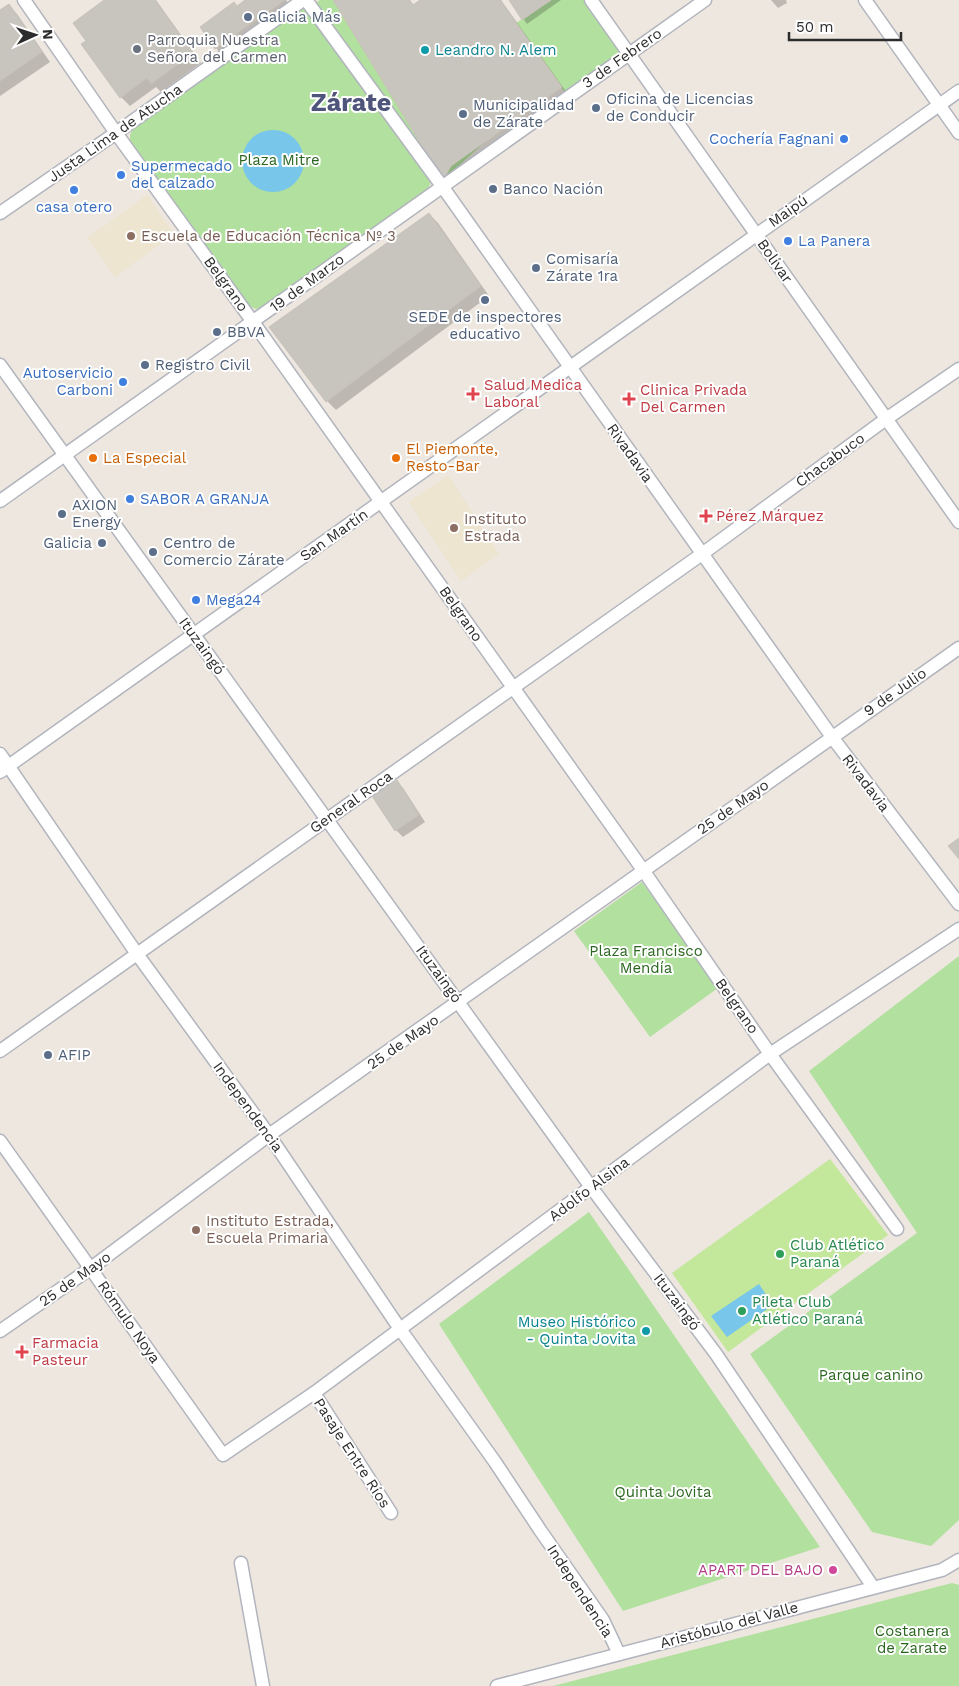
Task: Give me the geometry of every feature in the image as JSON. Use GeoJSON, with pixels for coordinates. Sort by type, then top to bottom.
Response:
{"type":"FeatureCollection","features":[{"type":"Feature","properties":{"kind":"street","name":"Belgrano"},"geometry":{"type":"LineString","coordinates":[[24,0],[116,133],[253,322],[643,870],[770,1054],[897,1229]]}},
{"type":"Feature","properties":{"kind":"street","name":"Justa Lima de Atucha"},"geometry":{"type":"LineString","coordinates":[[0,213],[305,0]]}},
{"type":"Feature","properties":{"kind":"street","name":"Rivadavia"},"geometry":{"type":"LineString","coordinates":[[305,0],[442,186],[832,737],[959,904]]}},
{"type":"Feature","properties":{"kind":"street","name":"Bolívar"},"geometry":{"type":"LineString","coordinates":[[590,0],[959,522]]}},
{"type":"Feature","properties":{"kind":"street","name":"3 de Febrero"},"geometry":{"type":"LineString","coordinates":[[442,186],[705,0]]}},
{"type":"Feature","properties":{"kind":"street"},"geometry":{"type":"LineString","coordinates":[[865,0],[959,133]]}},
{"type":"Feature","properties":{"kind":"street","name":"Maipú"},"geometry":{"type":"LineString","coordinates":[[570,368],[959,91]]}},
{"type":"Feature","properties":{"kind":"street","name":"19 de Marzo"},"geometry":{"type":"LineString","coordinates":[[0,500],[442,186]]}},
{"type":"Feature","properties":{"kind":"street","name":"Ituzaingó"},"geometry":{"type":"LineString","coordinates":[[0,365],[591,1187],[716,1354],[873,1587]]}},
{"type":"Feature","properties":{"kind":"street","name":"San Martín"},"geometry":{"type":"LineString","coordinates":[[4,769],[570,368]]}},
{"type":"Feature","properties":{"kind":"street","name":"Chacabuco"},"geometry":{"type":"LineString","coordinates":[[702,554],[886,419],[959,369]]}},
{"type":"Feature","properties":{"kind":"street","name":"General Roca"},"geometry":{"type":"LineString","coordinates":[[0,1051],[702,554]]}},
{"type":"Feature","properties":{"kind":"street","name":"9 de Julio"},"geometry":{"type":"LineString","coordinates":[[832,737],[959,648]]}},
{"type":"Feature","properties":{"kind":"street","name":"25 de Mayo"},"geometry":{"type":"LineString","coordinates":[[0,1331],[90,1268],[270,1135],[832,737]]}},
{"type":"Feature","properties":{"kind":"street","name":"Independencia"},"geometry":{"type":"LineString","coordinates":[[0,754],[4,769],[270,1135],[400,1329],[495,1462],[603,1620],[619,1654]]}},
{"type":"Feature","properties":{"kind":"street","name":"Adolfo Alsina"},"geometry":{"type":"LineString","coordinates":[[223,1455],[314,1393],[770,1054],[959,929]]}},
{"type":"Feature","properties":{"kind":"street","name":"Rómulo Noya"},"geometry":{"type":"LineString","coordinates":[[0,1141],[223,1455]]}},
{"type":"Feature","properties":{"kind":"street","name":"Pasaje Entre Ríos"},"geometry":{"type":"LineString","coordinates":[[314,1393],[391,1513]]}},
{"type":"Feature","properties":{"kind":"street","name":"Aristóbulo del Valle"},"geometry":{"type":"LineString","coordinates":[[497,1686],[942,1570],[959,1560]]}},
{"type":"Feature","properties":{"kind":"street"},"geometry":{"type":"LineString","coordinates":[[241,1563],[263,1686]]}},
{"type":"Feature","properties":{"kind":"street"},"geometry":{"type":"LineString","coordinates":[[942,1570],[959,1571]]}},
{"type":"Feature","properties":{"kind":"shaded area","name":"Escuela de Educación Técnica Nº 3"},"geometry":{"type":"Polygon","coordinates":[[[147,195],[174,234],[115,277],[87,238],[147,195]]]}},
{"type":"Feature","properties":{"kind":"shaded area","name":"Instituto Estrada"},"geometry":{"type":"Polygon","coordinates":[[[448,475],[499,554],[461,581],[409,502],[448,475]]]}},
{"type":"Feature","properties":{"kind":"green space"},"geometry":{"type":"Polygon","coordinates":[[[320,0],[391,0],[451,94],[486,141],[443,180],[315,3],[320,0]]]}},
{"type":"Feature","properties":{"kind":"green space"},"geometry":{"type":"Polygon","coordinates":[[[552,0],[586,0],[623,55],[566,94],[516,23],[552,0]]]}},
{"type":"Feature","properties":{"kind":"green space","name":"Plaza Mitre"},"geometry":{"type":"Polygon","coordinates":[[[299,9],[304,9],[309,13],[430,179],[430,185],[425,193],[262,307],[256,309],[249,306],[130,143],[130,135],[133,128],[299,9]]]}},
{"type":"Feature","properties":{"kind":"green space","name":"Plaza Francisco Mendía"},"geometry":{"type":"Polygon","coordinates":[[[642,882],[718,988],[650,1037],[574,931],[642,882]]]}},
{"type":"Feature","properties":{"kind":"green space","name":"Parque canino"},"geometry":{"type":"Polygon","coordinates":[[[959,956],[959,1520],[931,1546],[872,1532],[750,1354],[917,1233],[809,1071],[959,956]]]}},
{"type":"Feature","properties":{"kind":"green space","name":"Club Atlético Paraná"},"geometry":{"type":"Polygon","coordinates":[[[830,1159],[888,1235],[728,1352],[672,1273],[830,1159]]]}},
{"type":"Feature","properties":{"kind":"green space","name":"Quinta Jovita"},"geometry":{"type":"Polygon","coordinates":[[[589,1212],[820,1547],[623,1611],[439,1324],[589,1212]]]}},
{"type":"Feature","properties":{"kind":"green space","name":"Costanera de Zarate"},"geometry":{"type":"Polygon","coordinates":[[[952,1583],[959,1585],[959,1686],[553,1686],[952,1583]]]}},
{"type":"Feature","properties":{"kind":"water"},"geometry":{"type":"Polygon","coordinates":[[[273,130],[285,132],[295,139],[302,149],[304,161],[302,173],[295,183],[285,190],[273,192],[261,190],[251,183],[244,173],[242,161],[244,149],[251,139],[261,132],[273,130]]]}},
{"type":"Feature","properties":{"kind":"water","name":"Pileta Club Atlético Paraná"},"geometry":{"type":"Polygon","coordinates":[[[759,1284],[773,1305],[727,1337],[711,1316],[759,1284]]]}},
{"type":"Feature","properties":{"kind":"building","name":"Parroquia Nuestra Señora del Carmen"},"geometry":{"type":"Polygon","coordinates":[[[104,0],[155,0],[193,53],[151,84],[147,78],[120,98],[81,44],[86,41],[73,23],[104,0]]]}},
{"type":"Feature","properties":{"kind":"building"},"geometry":{"type":"Polygon","coordinates":[[[245,0],[285,0],[250,24],[237,6],[245,0]]]}},
{"type":"Feature","properties":{"kind":"building","name":"Municipalidad de Zárate"},"geometry":{"type":"Polygon","coordinates":[[[333,0],[409,0],[413,5],[420,0],[500,0],[562,87],[451,166],[443,180],[333,0]]]}},
{"type":"Feature","properties":{"kind":"building"},"geometry":{"type":"Polygon","coordinates":[[[509,0],[551,0],[522,20],[509,0]]]}},
{"type":"Feature","properties":{"kind":"building"},"geometry":{"type":"Polygon","coordinates":[[[234,2],[250,24],[215,49],[200,27],[234,2]]]}},
{"type":"Feature","properties":{"kind":"building"},"geometry":{"type":"Polygon","coordinates":[[[9,4],[42,52],[0,81],[0,10],[9,4]]]}},
{"type":"Feature","properties":{"kind":"building"},"geometry":{"type":"Polygon","coordinates":[[[429,213],[481,286],[326,402],[269,327],[429,213]]]}},
{"type":"Feature","properties":{"kind":"building"},"geometry":{"type":"Polygon","coordinates":[[[397,780],[419,815],[395,831],[372,796],[397,780]]]}},
{"type":"Feature","properties":{"kind":"building"},"geometry":{"type":"Polygon","coordinates":[[[959,838],[959,859],[948,846],[959,838]]]}},
{"type":"Feature","properties":{"kind":"place","name":"Galicia Más"},"geometry":{"type":"Point","coordinates":[248,17]}},
{"type":"Feature","properties":{"kind":"place","name":"Parroquia Nuestra Señora del Carmen"},"geometry":{"type":"Point","coordinates":[137,49]}},
{"type":"Feature","properties":{"kind":"place","name":"Leandro N. Alem"},"geometry":{"type":"Point","coordinates":[425,50]}},
{"type":"Feature","properties":{"kind":"place","name":"Oficina de Licencias de Conducir"},"geometry":{"type":"Point","coordinates":[596,108]}},
{"type":"Feature","properties":{"kind":"place","name":"Municipalidad de Zárate"},"geometry":{"type":"Point","coordinates":[463,114]}},
{"type":"Feature","properties":{"kind":"place","name":"Cochería Fagnani"},"geometry":{"type":"Point","coordinates":[844,139]}},
{"type":"Feature","properties":{"kind":"place","name":"Supermecado del calzado"},"geometry":{"type":"Point","coordinates":[121,175]}},
{"type":"Feature","properties":{"kind":"place","name":"Banco Nación"},"geometry":{"type":"Point","coordinates":[493,189]}},
{"type":"Feature","properties":{"kind":"place","name":"casa otero"},"geometry":{"type":"Point","coordinates":[74,190]}},
{"type":"Feature","properties":{"kind":"place","name":"Escuela de Educación Técnica Nº 3"},"geometry":{"type":"Point","coordinates":[131,236]}},
{"type":"Feature","properties":{"kind":"place","name":"La Panera"},"geometry":{"type":"Point","coordinates":[788,241]}},
{"type":"Feature","properties":{"kind":"place","name":"Comisaría Zárate 1ra"},"geometry":{"type":"Point","coordinates":[536,268]}},
{"type":"Feature","properties":{"kind":"place","name":"SEDE de inspectores educativo"},"geometry":{"type":"Point","coordinates":[485,300]}},
{"type":"Feature","properties":{"kind":"place","name":"BBVA"},"geometry":{"type":"Point","coordinates":[217,332]}},
{"type":"Feature","properties":{"kind":"place","name":"Registro Civil"},"geometry":{"type":"Point","coordinates":[145,365]}},
{"type":"Feature","properties":{"kind":"place","name":"Autoservicio Carboni"},"geometry":{"type":"Point","coordinates":[123,382]}},
{"type":"Feature","properties":{"kind":"place","name":"Salud Medica Laboral"},"geometry":{"type":"Point","coordinates":[473,394]}},
{"type":"Feature","properties":{"kind":"place","name":"Clinica Privada Del Carmen"},"geometry":{"type":"Point","coordinates":[629,399]}},
{"type":"Feature","properties":{"kind":"place","name":"La Especial"},"geometry":{"type":"Point","coordinates":[93,458]}},
{"type":"Feature","properties":{"kind":"place","name":"El Piemonte, Resto-Bar"},"geometry":{"type":"Point","coordinates":[396,458]}},
{"type":"Feature","properties":{"kind":"place","name":"SABOR A GRANJA"},"geometry":{"type":"Point","coordinates":[130,499]}},
{"type":"Feature","properties":{"kind":"place","name":"AXION Energy"},"geometry":{"type":"Point","coordinates":[62,514]}},
{"type":"Feature","properties":{"kind":"place","name":"Pérez Márquez"},"geometry":{"type":"Point","coordinates":[706,516]}},
{"type":"Feature","properties":{"kind":"place","name":"Instituto Estrada"},"geometry":{"type":"Point","coordinates":[454,528]}},
{"type":"Feature","properties":{"kind":"place","name":"Galicia"},"geometry":{"type":"Point","coordinates":[102,543]}},
{"type":"Feature","properties":{"kind":"place","name":"Centro de Comercio Zárate"},"geometry":{"type":"Point","coordinates":[153,552]}},
{"type":"Feature","properties":{"kind":"place","name":"Mega24"},"geometry":{"type":"Point","coordinates":[196,600]}},
{"type":"Feature","properties":{"kind":"place","name":"AFIP"},"geometry":{"type":"Point","coordinates":[48,1055]}},
{"type":"Feature","properties":{"kind":"place","name":"Instituto Estrada, Escuela Primaria"},"geometry":{"type":"Point","coordinates":[196,1230]}},
{"type":"Feature","properties":{"kind":"place","name":"Club Atlético Paraná"},"geometry":{"type":"Point","coordinates":[780,1254]}},
{"type":"Feature","properties":{"kind":"place","name":"Pileta Club Atlético Paraná"},"geometry":{"type":"Point","coordinates":[742,1311]}},
{"type":"Feature","properties":{"kind":"place","name":"Museo Histórico - Quinta Jovita"},"geometry":{"type":"Point","coordinates":[646,1331]}},
{"type":"Feature","properties":{"kind":"place","name":"Farmacia Pasteur"},"geometry":{"type":"Point","coordinates":[22,1352]}},
{"type":"Feature","properties":{"kind":"place","name":"APART DEL BAJO"},"geometry":{"type":"Point","coordinates":[833,1570]}},
{"type":"Feature","properties":{"kind":"district","name":"Zárate"},"geometry":{"type":"Point","coordinates":[351,102]}}]}
